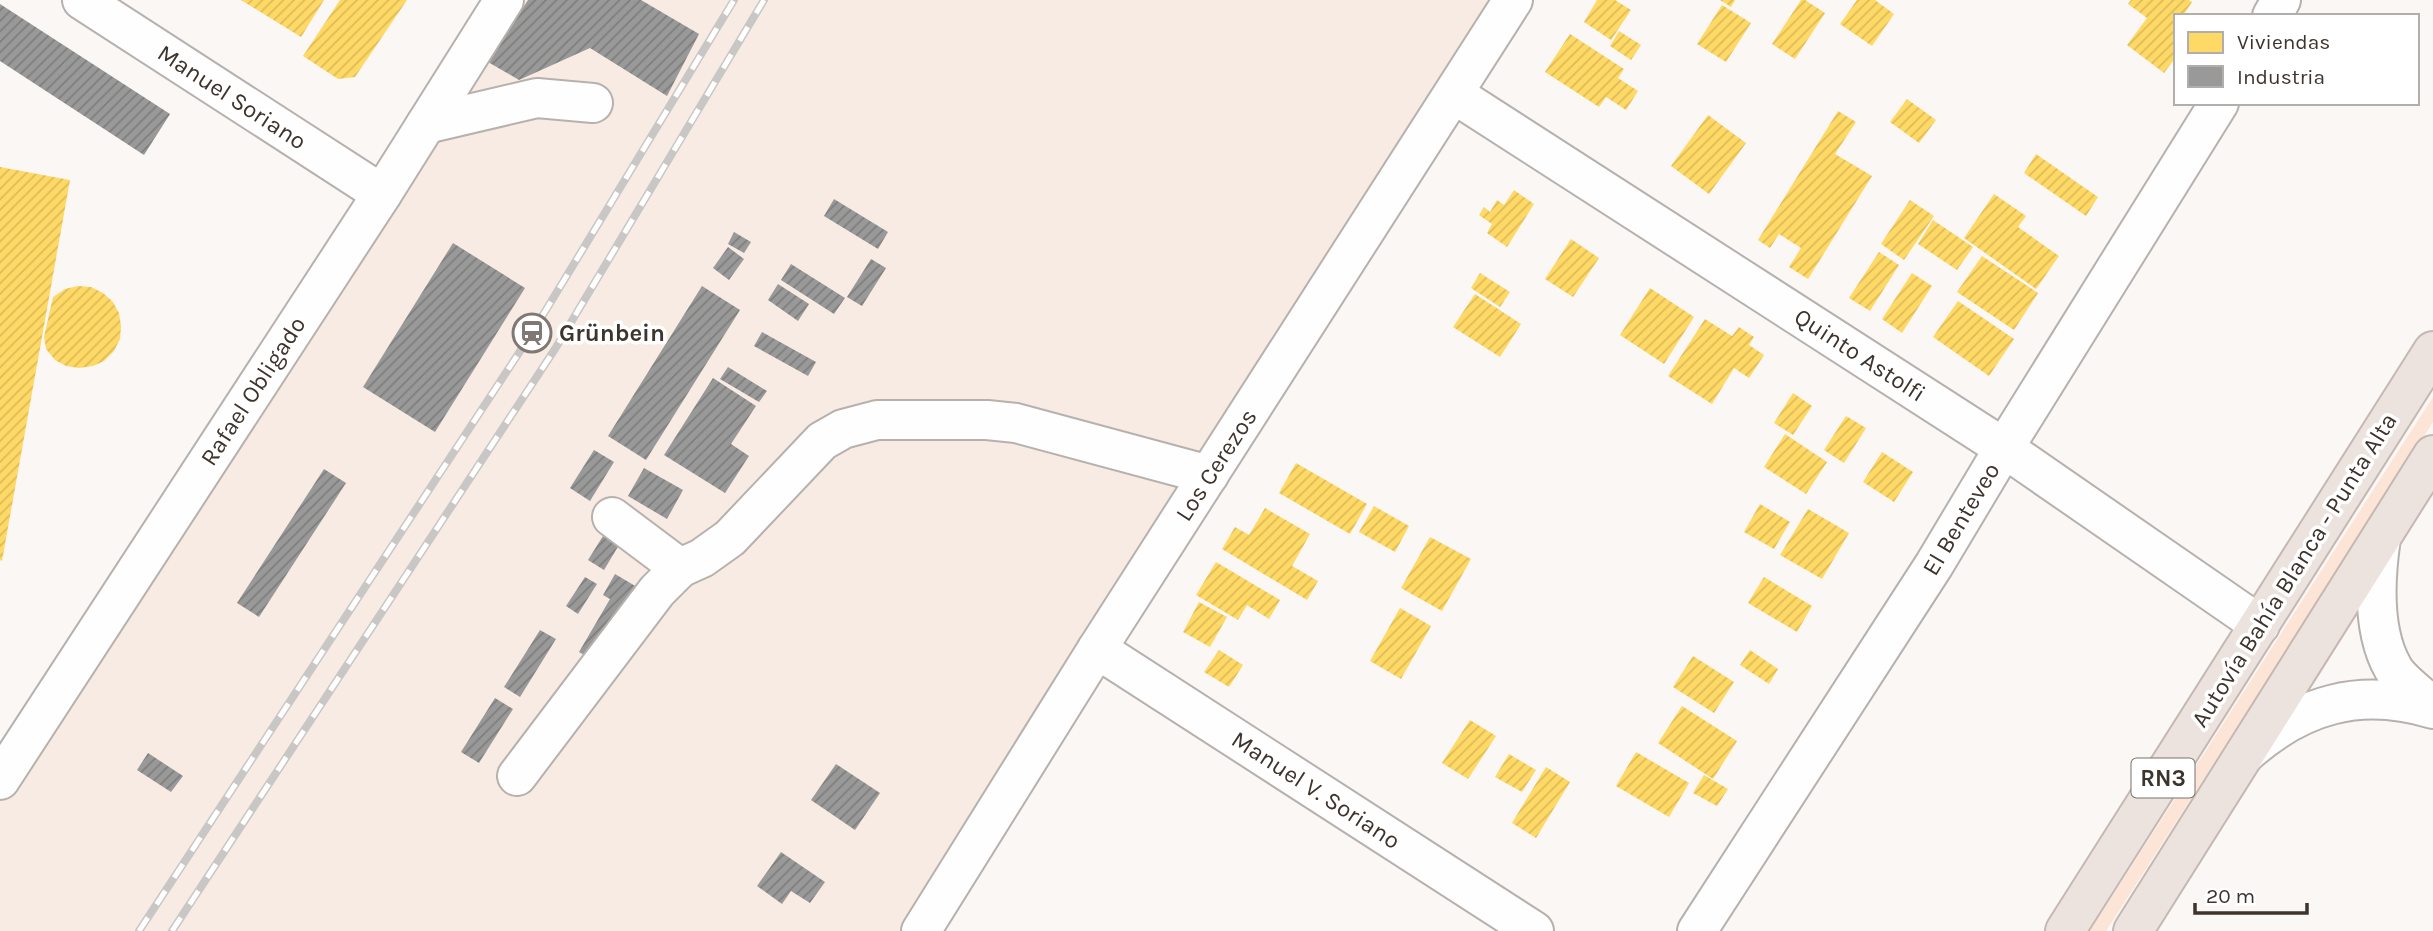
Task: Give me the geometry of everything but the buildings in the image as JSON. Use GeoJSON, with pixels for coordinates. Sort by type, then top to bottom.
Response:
{"type":"FeatureCollection","features":[{"type":"Feature","properties":{"kind":"highway","name":"Autovía Bahía Blanca - Punta Alta"},"geometry":{"type":"LineString","coordinates":[[2065,931],[2433,351]]}},
{"type":"Feature","properties":{"kind":"highway","name":"RN3"},"geometry":{"type":"LineString","coordinates":[[2133,931],[2433,455]]}},
{"type":"Feature","properties":{"kind":"street","name":"Manuel Soriano"},"geometry":{"type":"LineString","coordinates":[[82,0],[382,194]]}},
{"type":"Feature","properties":{"kind":"street","name":"Rafael Obligado"},"geometry":{"type":"LineString","coordinates":[[6,760],[382,194],[504,0]]}},
{"type":"Feature","properties":{"kind":"street","name":"Los Cerezos"},"geometry":{"type":"LineString","coordinates":[[920,931],[1097,649],[1513,0]]}},
{"type":"Feature","properties":{"kind":"street","name":"Quinto Astolfi"},"geometry":{"type":"LineString","coordinates":[[1454,94],[2004,448],[2260,625]]}},
{"type":"Feature","properties":{"kind":"street"},"geometry":{"type":"LineString","coordinates":[[426,124],[537,98],[593,103]]}},
{"type":"Feature","properties":{"kind":"street","name":"El Benteveo"},"geometry":{"type":"LineString","coordinates":[[1697,931],[1934,565],[2218,105]]}},
{"type":"Feature","properties":{"kind":"street"},"geometry":{"type":"LineString","coordinates":[[517,776],[657,591],[680,568],[702,558],[730,538],[822,441],[843,429],[877,420],[987,420],[1016,423],[1209,475]]}},
{"type":"Feature","properties":{"kind":"street"},"geometry":{"type":"LineString","coordinates":[[612,517],[680,568]]}},
{"type":"Feature","properties":{"kind":"street"},"geometry":{"type":"LineString","coordinates":[[2381,538],[2376,588],[2384,642],[2394,670],[2433,708]]}},
{"type":"Feature","properties":{"kind":"street","name":"Manuel V. Soriano"},"geometry":{"type":"LineString","coordinates":[[1097,649],[1534,931]]}},
{"type":"Feature","properties":{"kind":"street"},"geometry":{"type":"LineString","coordinates":[[2244,755],[2267,734],[2324,706],[2355,699],[2386,699],[2433,708]]}},
{"type":"Feature","properties":{"kind":"shaded area"},"geometry":{"type":"Polygon","coordinates":[[[504,0],[1513,0],[921,931],[0,931],[0,780],[504,0]]]}},
{"type":"Feature","properties":{"kind":"shaded area"},"geometry":{"type":"Polygon","coordinates":[[[2433,397],[2433,422],[2106,931],[2090,931],[2433,397]]]}},
{"type":"Feature","properties":{"kind":"railway"},"geometry":{"type":"LineString","coordinates":[[139,931],[532,333],[734,0]]}},
{"type":"Feature","properties":{"kind":"railway"},"geometry":{"type":"LineString","coordinates":[[172,931],[555,349],[764,0]]}},
{"type":"Feature","properties":{"kind":"place","name":"Grünbein"},"geometry":{"type":"Point","coordinates":[532,333]}}]}
